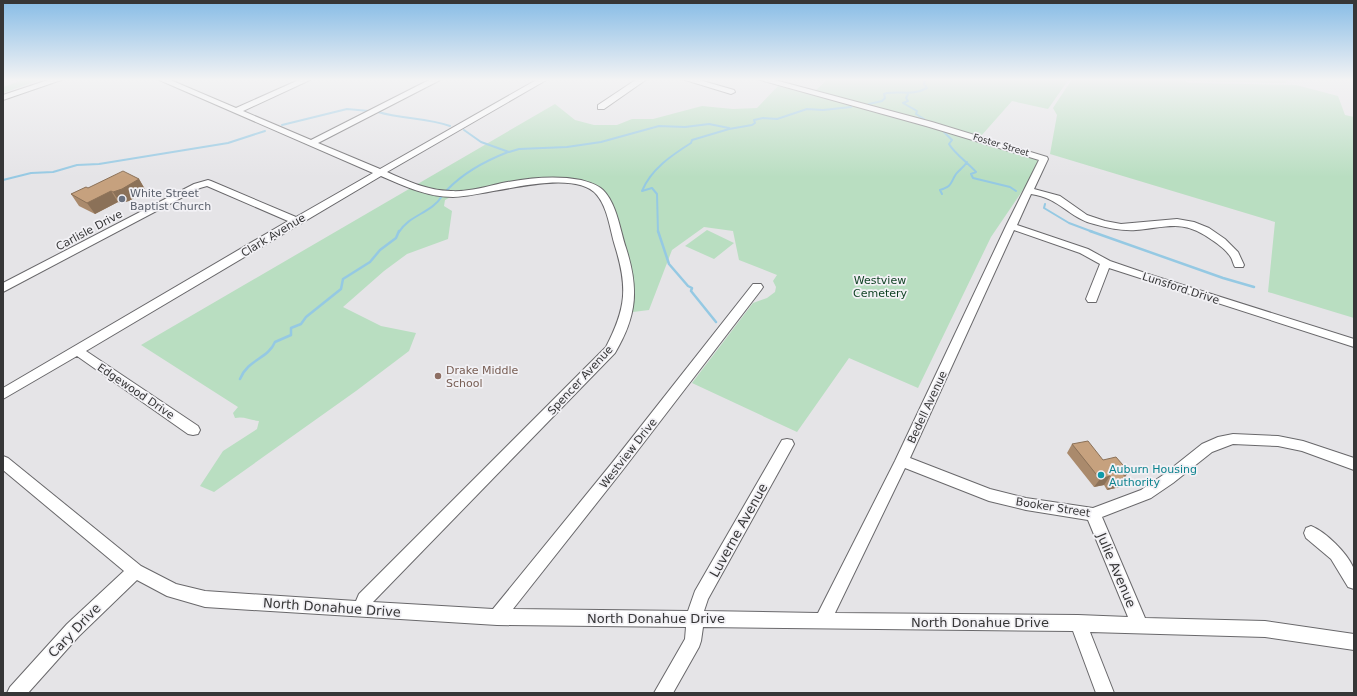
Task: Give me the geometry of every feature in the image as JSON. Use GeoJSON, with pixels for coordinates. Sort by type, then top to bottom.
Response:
{"type":"FeatureCollection","features":[{"type":"Feature","properties":{"kind":"street","name":"Spencer Avenue"},"geometry":{"type":"LineString","coordinates":[[237,111],[379,173],[416,188],[434,192],[456,194],[527,182],[573,182],[588,185],[598,191],[607,202],[629,275],[630,293],[622,330],[611,350],[365,599],[362,608]]}},
{"type":"Feature","properties":{"kind":"street"},"geometry":{"type":"LineString","coordinates":[[311,143],[374,111]]}},
{"type":"Feature","properties":{"kind":"street","name":"Clark Avenue"},"geometry":{"type":"LineString","coordinates":[[3,394],[296,221],[487,111]]}},
{"type":"Feature","properties":{"kind":"street","name":"Foster Street"},"geometry":{"type":"LineString","coordinates":[[885,111],[1044,159],[1028,191]]}},
{"type":"Feature","properties":{"kind":"street","name":"Carlisle Drive"},"geometry":{"type":"LineString","coordinates":[[3,288],[197,186],[208,183],[296,221]]}},
{"type":"Feature","properties":{"kind":"street"},"geometry":{"type":"LineString","coordinates":[[1028,191],[1054,200],[1061,200],[1086,218],[1117,228],[1183,222],[1209,232],[1236,255],[1238,264]]}},
{"type":"Feature","properties":{"kind":"street","name":"Bedell Avenue"},"geometry":{"type":"LineString","coordinates":[[822,621],[902,461],[1028,191]]}},
{"type":"Feature","properties":{"kind":"street","name":"Lunsford Drive"},"geometry":{"type":"LineString","coordinates":[[1011,226],[1084,251],[1106,263],[1354,343]]}},
{"type":"Feature","properties":{"kind":"street"},"geometry":{"type":"LineString","coordinates":[[1092,299],[1106,263]]}},
{"type":"Feature","properties":{"kind":"street","name":"Westview Drive"},"geometry":{"type":"LineString","coordinates":[[497,617],[617,467],[757,287]]}},
{"type":"Feature","properties":{"kind":"street","name":"Edgewood Drive"},"geometry":{"type":"LineString","coordinates":[[78,351],[193,430]]}},
{"type":"Feature","properties":{"kind":"street","name":"Booker Street"},"geometry":{"type":"LineString","coordinates":[[902,461],[989,495],[1026,504],[1093,514],[1146,494],[1208,448],[1223,441],[1233,439],[1278,442],[1303,446],[1354,464]]}},
{"type":"Feature","properties":{"kind":"street","name":"Luverne Avenue"},"geometry":{"type":"LineString","coordinates":[[663,693],[692,641],[696,610],[701,596],[787,444]]}},
{"type":"Feature","properties":{"kind":"street","name":"North Donahue Drive"},"geometry":{"type":"LineString","coordinates":[[3,462],[136,570],[173,591],[188,596],[205,599],[497,617],[1078,623],[1265,629],[1354,642]]}},
{"type":"Feature","properties":{"kind":"street","name":"Julie Avenue"},"geometry":{"type":"LineString","coordinates":[[1093,514],[1140,626]]}},
{"type":"Feature","properties":{"kind":"street"},"geometry":{"type":"LineString","coordinates":[[1312,533],[1336,554],[1354,582]]}},
{"type":"Feature","properties":{"kind":"street","name":"Cary Drive"},"geometry":{"type":"LineString","coordinates":[[16,693],[73,630],[136,570]]}},
{"type":"Feature","properties":{"kind":"street"},"geometry":{"type":"LineString","coordinates":[[1078,623],[1105,693]]}},
{"type":"Feature","properties":{"kind":"green space","name":"Westview Cemetery"},"geometry":{"type":"Polygon","coordinates":[[[542,111],[564,111],[575,120],[594,125],[617,125],[632,119],[653,119],[681,111],[877,111],[1044,159],[991,237],[918,388],[849,358],[797,432],[692,383],[753,303],[767,298],[775,292],[776,287],[773,281],[777,275],[739,260],[733,231],[704,227],[672,250],[649,310],[633,312],[629,275],[598,191],[581,183],[550,181],[456,194],[445,200],[444,206],[452,211],[448,239],[407,254],[384,271],[343,307],[381,326],[416,333],[409,351],[356,391],[214,492],[200,486],[223,451],[257,429],[259,421],[235,418],[233,413],[238,407],[141,345],[542,111]]]}},
{"type":"Feature","properties":{"kind":"green space"},"geometry":{"type":"Polygon","coordinates":[[[891,111],[1003,111],[981,136],[891,111]]]}},
{"type":"Feature","properties":{"kind":"green space"},"geometry":{"type":"Polygon","coordinates":[[[1055,111],[1344,111],[1345,115],[1354,117],[1354,318],[1268,292],[1275,222],[1050,154],[1057,115],[1055,111]]]}},
{"type":"Feature","properties":{"kind":"green space"},"geometry":{"type":"Polygon","coordinates":[[[707,230],[734,243],[714,259],[685,246],[707,230]]]}},
{"type":"Feature","properties":{"kind":"building"},"geometry":{"type":"Polygon","coordinates":[[[123,171],[139,179],[122,189],[113,192],[111,191],[87,203],[71,194],[86,187],[88,188],[123,171]]]}},
{"type":"Feature","properties":{"kind":"building"},"geometry":{"type":"Polygon","coordinates":[[[1088,441],[1103,460],[1116,457],[1129,472],[1123,474],[1126,478],[1113,481],[1110,476],[1100,479],[1072,444],[1088,441]]]}},
{"type":"Feature","properties":{"kind":"waterway"},"geometry":{"type":"LineString","coordinates":[[282,125],[337,111]]}},
{"type":"Feature","properties":{"kind":"waterway"},"geometry":{"type":"LineString","coordinates":[[658,232],[657,194],[652,188],[642,191],[656,169],[663,163],[691,143],[692,140],[729,129],[752,125],[755,123],[754,120],[763,118],[777,119],[800,111]]}},
{"type":"Feature","properties":{"kind":"waterway"},"geometry":{"type":"LineString","coordinates":[[917,111],[916,114],[924,119]]}},
{"type":"Feature","properties":{"kind":"waterway"},"geometry":{"type":"LineString","coordinates":[[378,112],[432,121],[450,126]]}},
{"type":"Feature","properties":{"kind":"waterway"},"geometry":{"type":"LineString","coordinates":[[464,130],[481,142],[509,152],[519,149],[567,147],[601,142],[659,126],[685,127],[709,124],[729,128]]}},
{"type":"Feature","properties":{"kind":"waterway"},"geometry":{"type":"LineString","coordinates":[[3,180],[31,173],[53,172],[77,165],[99,164],[228,143],[265,131]]}},
{"type":"Feature","properties":{"kind":"waterway"},"geometry":{"type":"LineString","coordinates":[[944,132],[952,140],[949,144],[951,147],[966,162]]}},
{"type":"Feature","properties":{"kind":"waterway"},"geometry":{"type":"LineString","coordinates":[[447,190],[460,178],[475,168],[508,152]]}},
{"type":"Feature","properties":{"kind":"waterway"},"geometry":{"type":"LineString","coordinates":[[942,194],[940,190],[951,184],[956,174],[966,162]]}},
{"type":"Feature","properties":{"kind":"waterway"},"geometry":{"type":"LineString","coordinates":[[966,162],[976,172],[971,174],[973,178],[1010,187],[1016,191]]}},
{"type":"Feature","properties":{"kind":"waterway"},"geometry":{"type":"LineString","coordinates":[[399,232],[403,226],[438,202],[442,196]]}},
{"type":"Feature","properties":{"kind":"waterway"},"geometry":{"type":"LineString","coordinates":[[1045,204],[1044,208],[1069,223],[1093,232]]}},
{"type":"Feature","properties":{"kind":"waterway"},"geometry":{"type":"LineString","coordinates":[[240,379],[248,367],[268,352],[275,342],[291,335],[291,328],[301,324],[306,317],[341,289],[343,279],[370,262],[380,250],[396,238],[399,231]]}},
{"type":"Feature","properties":{"kind":"waterway"},"geometry":{"type":"LineString","coordinates":[[658,231],[669,264],[688,286],[692,288],[691,291],[716,322]]}},
{"type":"Feature","properties":{"kind":"waterway"},"geometry":{"type":"LineString","coordinates":[[1090,231],[1223,278],[1254,287]]}},
{"type":"Feature","properties":{"kind":"place","name":"White Street Baptist Church"},"geometry":{"type":"Point","coordinates":[122,199]}},
{"type":"Feature","properties":{"kind":"place","name":"Drake Middle School"},"geometry":{"type":"Point","coordinates":[438,376]}},
{"type":"Feature","properties":{"kind":"place","name":"Auburn Housing Authority"},"geometry":{"type":"Point","coordinates":[1101,475]}}]}
